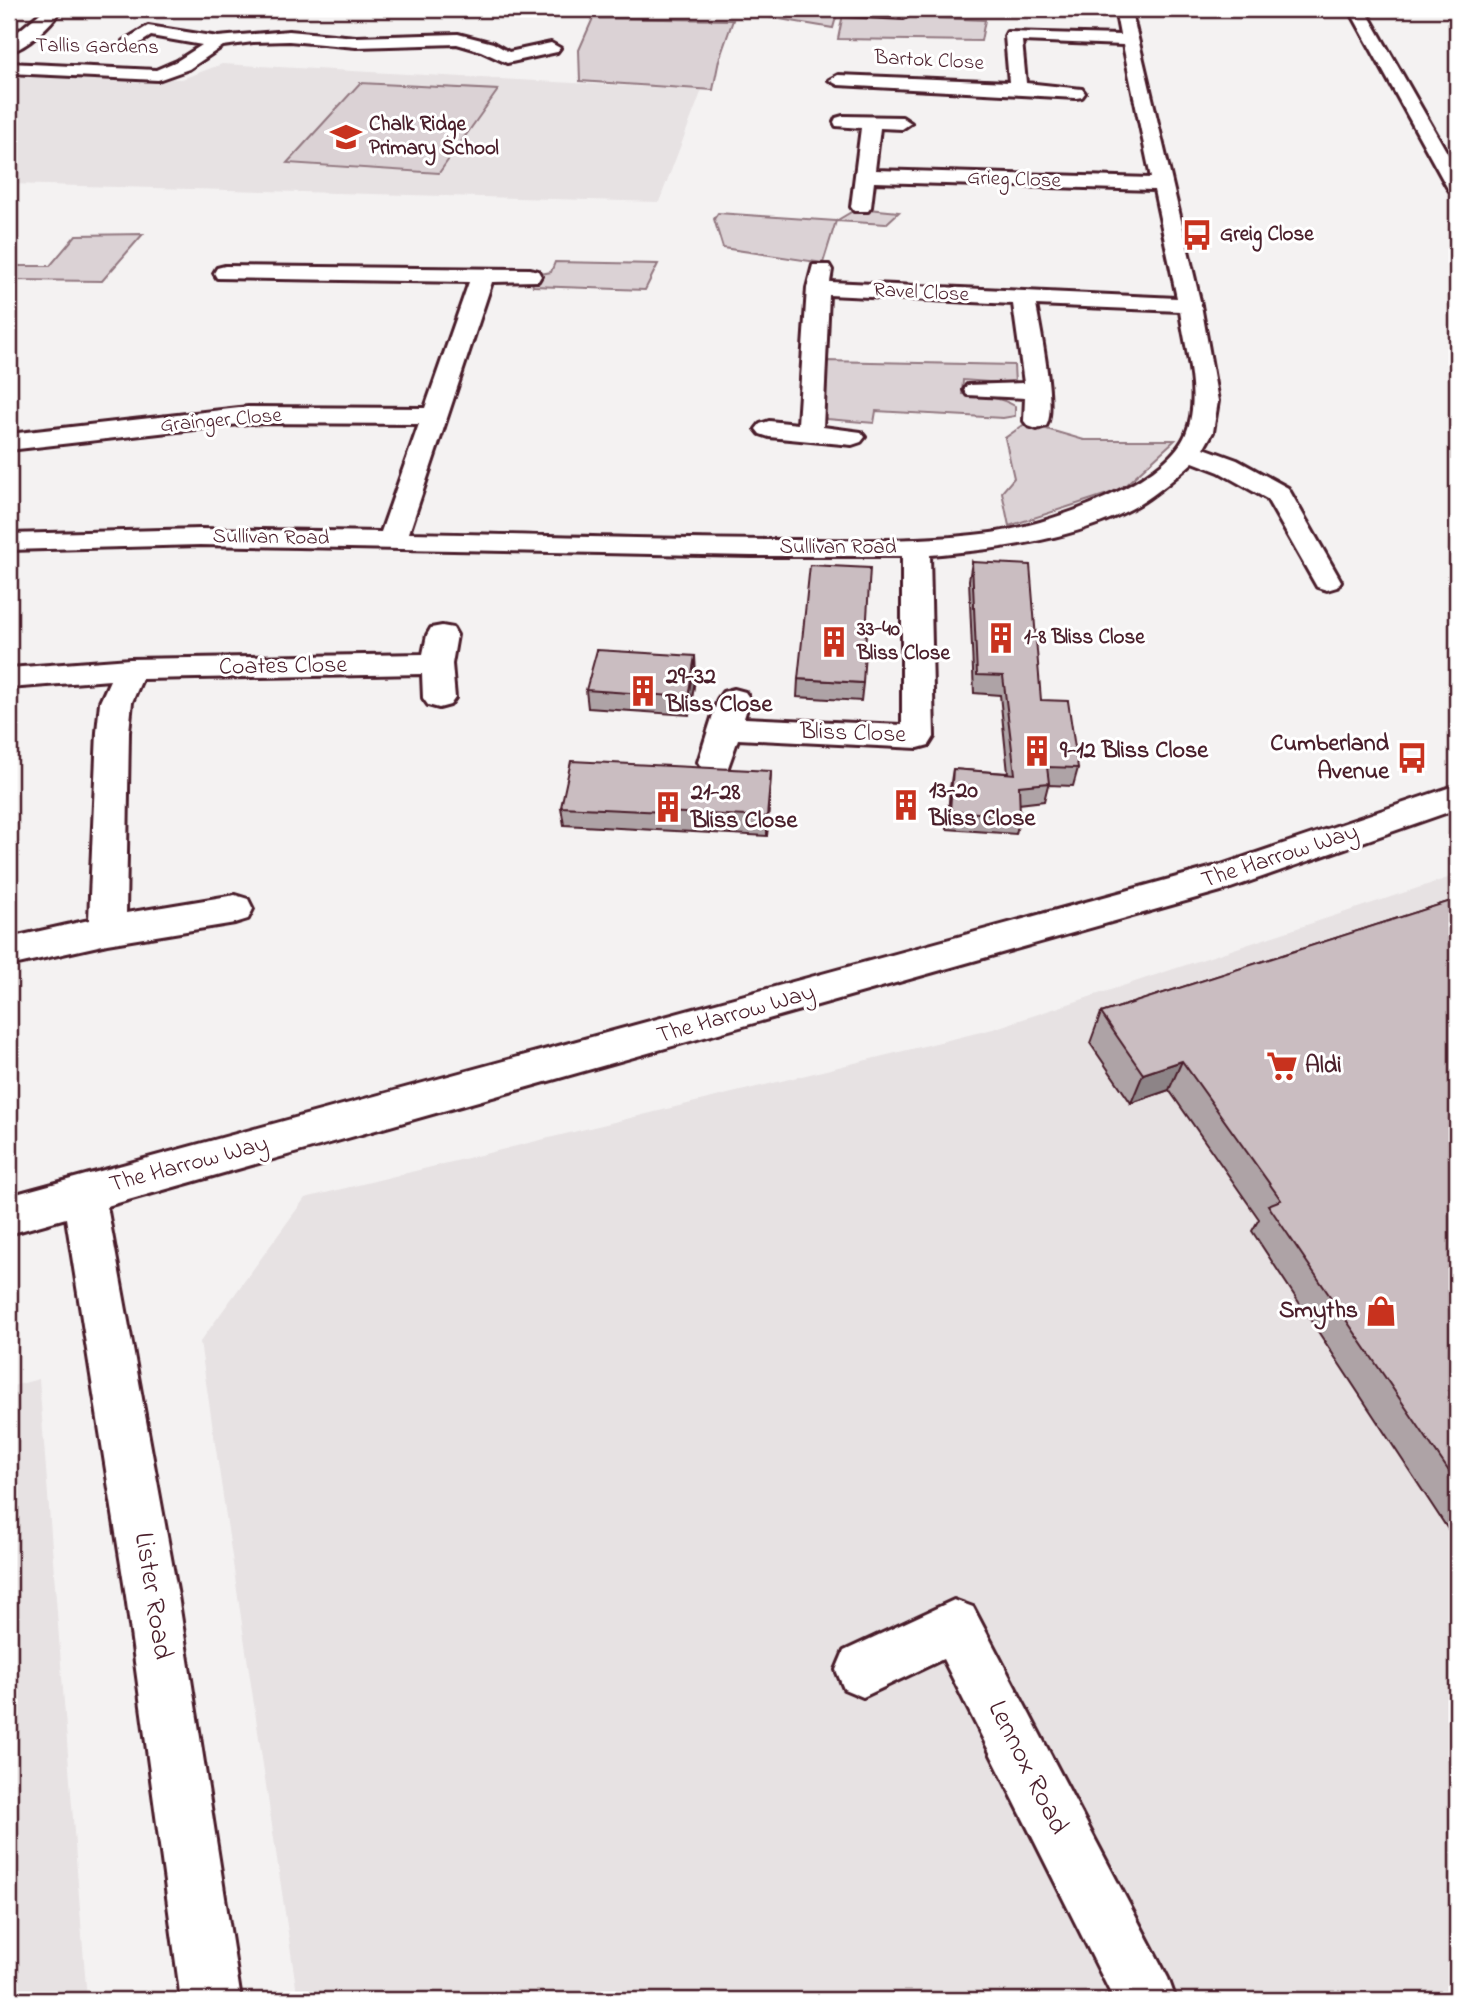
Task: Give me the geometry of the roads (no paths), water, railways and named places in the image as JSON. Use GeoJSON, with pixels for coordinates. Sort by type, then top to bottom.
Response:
{"type":"FeatureCollection","features":[{"type":"Feature","properties":{"kind":"street"},"geometry":{"type":"LineString","coordinates":[[9,47],[40,24],[54,9]]}},
{"type":"Feature","properties":{"kind":"street","name":"Sullivan Road"},"geometry":{"type":"LineString","coordinates":[[9,542],[200,537],[752,548],[916,548],[993,541],[1080,519],[1128,499],[1167,471],[1189,451],[1200,432],[1206,401],[1190,305],[1123,9]]}},
{"type":"Feature","properties":{"kind":"street"},"geometry":{"type":"LineString","coordinates":[[1357,9],[1457,187]]}},
{"type":"Feature","properties":{"kind":"street"},"geometry":{"type":"LineString","coordinates":[[844,10],[904,13]]}},
{"type":"Feature","properties":{"kind":"street","name":"Tallis Gardens"},"geometry":{"type":"LineString","coordinates":[[131,41],[156,26],[218,42],[289,36],[356,42],[462,34],[507,58],[551,48]]}},
{"type":"Feature","properties":{"kind":"street","name":"Bartok Close"},"geometry":{"type":"LineString","coordinates":[[991,36],[1129,40]]}},
{"type":"Feature","properties":{"kind":"street","name":"Bartok Close"},"geometry":{"type":"LineString","coordinates":[[1013,36],[1018,88]]}},
{"type":"Feature","properties":{"kind":"street","name":"Tallis Gardens"},"geometry":{"type":"LineString","coordinates":[[9,68],[158,75],[183,65],[218,42]]}},
{"type":"Feature","properties":{"kind":"street","name":"Bartok Close"},"geometry":{"type":"LineString","coordinates":[[838,81],[1076,93]]}},
{"type":"Feature","properties":{"kind":"street"},"geometry":{"type":"LineString","coordinates":[[843,122],[902,123]]}},
{"type":"Feature","properties":{"kind":"street"},"geometry":{"type":"LineString","coordinates":[[861,207],[871,123]]}},
{"type":"Feature","properties":{"kind":"street","name":"Grieg Close"},"geometry":{"type":"LineString","coordinates":[[863,176],[1164,184]]}},
{"type":"Feature","properties":{"kind":"street"},"geometry":{"type":"LineString","coordinates":[[224,273],[530,276]]}},
{"type":"Feature","properties":{"kind":"street"},"geometry":{"type":"LineString","coordinates":[[392,541],[483,275]]}},
{"type":"Feature","properties":{"kind":"street","name":"Ravel Close"},"geometry":{"type":"LineString","coordinates":[[810,432],[819,279],[1024,299],[1190,305]]}},
{"type":"Feature","properties":{"kind":"street"},"geometry":{"type":"LineString","coordinates":[[1024,299],[1037,391],[1037,421]]}},
{"type":"Feature","properties":{"kind":"street"},"geometry":{"type":"LineString","coordinates":[[976,390],[1037,391]]}},
{"type":"Feature","properties":{"kind":"street","name":"Grainger Close"},"geometry":{"type":"LineString","coordinates":[[9,442],[248,415],[435,416]]}},
{"type":"Feature","properties":{"kind":"street"},"geometry":{"type":"LineString","coordinates":[[769,429],[852,437]]}},
{"type":"Feature","properties":{"kind":"street"},"geometry":{"type":"LineString","coordinates":[[1189,451],[1228,466],[1278,494],[1327,581]]}},
{"type":"Feature","properties":{"kind":"street","name":"Bliss Close"},"geometry":{"type":"LineString","coordinates":[[715,762],[730,714],[918,737],[919,564],[916,548]]}},
{"type":"Feature","properties":{"kind":"street","name":"Coates Close"},"geometry":{"type":"LineString","coordinates":[[9,678],[440,649],[439,698]]}},
{"type":"Feature","properties":{"kind":"street"},"geometry":{"type":"LineString","coordinates":[[107,930],[113,732],[117,702],[130,670]]}},
{"type":"Feature","properties":{"kind":"street","name":"The Harrow Way"},"geometry":{"type":"LineString","coordinates":[[9,1215],[645,1041],[1228,876],[1457,797]]}},
{"type":"Feature","properties":{"kind":"street"},"geometry":{"type":"LineString","coordinates":[[9,953],[107,930],[235,909]]}},
{"type":"Feature","properties":{"kind":"street","name":"Lister Road"},"geometry":{"type":"LineString","coordinates":[[83,1194],[178,1755],[211,2000]]}},
{"type":"Feature","properties":{"kind":"street","name":"Lennox Road"},"geometry":{"type":"LineString","coordinates":[[863,1670],[954,1626],[1146,2000]]}},
{"type":"Feature","properties":{"kind":"place","name":"Chalk Ridge Primary School"},"geometry":{"type":"Point","coordinates":[346,137]}},
{"type":"Feature","properties":{"kind":"place","name":"Greig Close"},"geometry":{"type":"Point","coordinates":[1197,235]}},
{"type":"Feature","properties":{"kind":"place","name":"1-8 Bliss Close"},"geometry":{"type":"Point","coordinates":[1001,638]}},
{"type":"Feature","properties":{"kind":"place","name":"33-40 Bliss Close"},"geometry":{"type":"Point","coordinates":[834,642]}},
{"type":"Feature","properties":{"kind":"place","name":"29-32 Bliss Close"},"geometry":{"type":"Point","coordinates":[643,691]}},
{"type":"Feature","properties":{"kind":"place","name":"9-12 Bliss Close"},"geometry":{"type":"Point","coordinates":[1037,751]}},
{"type":"Feature","properties":{"kind":"place","name":"Cumberland Avenue"},"geometry":{"type":"Point","coordinates":[1412,758]}},
{"type":"Feature","properties":{"kind":"place","name":"13-20 Bliss Close"},"geometry":{"type":"Point","coordinates":[906,805]}},
{"type":"Feature","properties":{"kind":"place","name":"21-28 Bliss Close"},"geometry":{"type":"Point","coordinates":[668,807]}},
{"type":"Feature","properties":{"kind":"place","name":"Aldi"},"geometry":{"type":"Point","coordinates":[1282,1066]}},
{"type":"Feature","properties":{"kind":"place","name":"Smyths"},"geometry":{"type":"Point","coordinates":[1381,1311]}}]}
